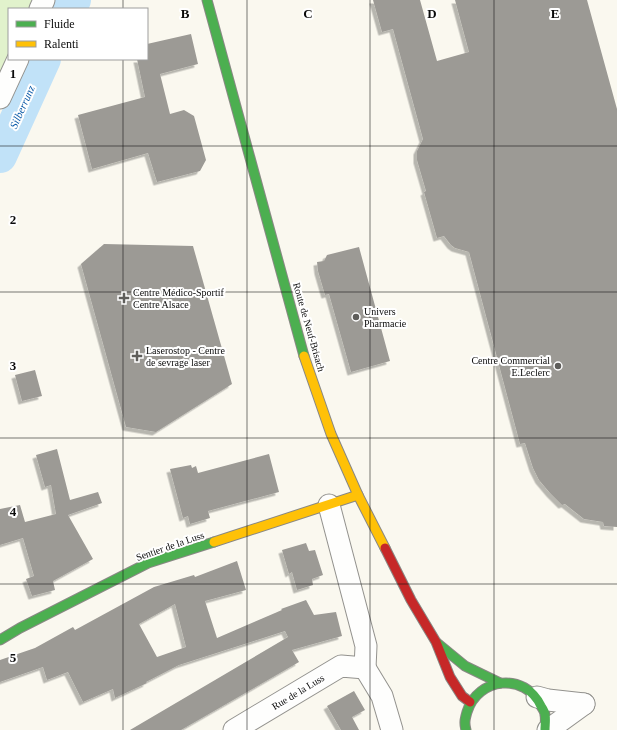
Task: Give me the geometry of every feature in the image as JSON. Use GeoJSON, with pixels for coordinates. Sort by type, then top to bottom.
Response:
{"type":"FeatureCollection","features":[{"type":"Feature","properties":{"kind":"main road","name":"Route de Neuf-Brisach"},"geometry":{"type":"LineString","coordinates":[[207,0],[304,355],[331,434],[358,495],[412,600],[436,642],[450,677],[462,696],[464,721]]}},
{"type":"Feature","properties":{"kind":"main road","name":"Sentier de la Luss"},"geometry":{"type":"LineString","coordinates":[[0,640],[20,628],[148,563],[358,495]]}},
{"type":"Feature","properties":{"kind":"main road","name":"Route de Neuf-Brisach"},"geometry":{"type":"LineString","coordinates":[[436,642],[465,666],[500,683]]}},
{"type":"Feature","properties":{"kind":"main road"},"geometry":{"type":"LineString","coordinates":[[464,721],[483,689],[500,683],[521,685],[537,698],[545,714],[547,730]]}},
{"type":"Feature","properties":{"kind":"street"},"geometry":{"type":"LineString","coordinates":[[0,98],[18,60]]}},
{"type":"Feature","properties":{"kind":"street"},"geometry":{"type":"LineString","coordinates":[[329,505],[366,646],[365,668],[382,696],[392,730]]}},
{"type":"Feature","properties":{"kind":"street","name":"Rue de la Luss"},"geometry":{"type":"LineString","coordinates":[[234,730],[341,666],[365,668]]}},
{"type":"Feature","properties":{"kind":"street"},"geometry":{"type":"LineString","coordinates":[[537,698],[584,704],[547,730]]}},
{"type":"Feature","properties":{"kind":"green space"},"geometry":{"type":"Polygon","coordinates":[[[0,0],[33,0],[29,8],[8,8],[8,55],[0,73],[0,0]]]}},
{"type":"Feature","properties":{"kind":"building"},"geometry":{"type":"Polygon","coordinates":[[[373,0],[420,0],[437,61],[469,52],[455,0],[587,0],[617,109],[617,527],[604,526],[603,522],[584,519],[565,504],[562,505],[539,480],[533,468],[525,443],[520,444],[469,252],[455,248],[444,236],[437,238],[417,160],[417,151],[423,139],[393,29],[382,32],[373,0]]]}},
{"type":"Feature","properties":{"kind":"building"},"geometry":{"type":"Polygon","coordinates":[[[191,34],[198,64],[160,74],[170,114],[184,110],[194,116],[206,160],[200,171],[157,182],[148,153],[92,169],[78,115],[145,97],[137,60],[148,60],[148,44],[191,34]]]}},
{"type":"Feature","properties":{"kind":"building"},"geometry":{"type":"Polygon","coordinates":[[[104,244],[193,246],[232,384],[156,432],[126,427],[81,264],[104,244]]]}},
{"type":"Feature","properties":{"kind":"building","name":"Univers Pharmacie"},"geometry":{"type":"Polygon","coordinates":[[[359,247],[390,361],[351,372],[329,294],[325,295],[317,262],[324,261],[327,255],[359,247]]]}},
{"type":"Feature","properties":{"kind":"building"},"geometry":{"type":"Polygon","coordinates":[[[35,370],[42,396],[22,401],[15,375],[35,370]]]}},
{"type":"Feature","properties":{"kind":"building"},"geometry":{"type":"Polygon","coordinates":[[[57,449],[70,500],[98,492],[102,503],[68,515],[93,559],[53,581],[55,590],[32,596],[26,579],[34,576],[23,538],[0,545],[0,509],[20,505],[25,522],[56,514],[51,485],[45,487],[36,455],[57,449]]]}},
{"type":"Feature","properties":{"kind":"building"},"geometry":{"type":"Polygon","coordinates":[[[269,454],[279,492],[208,511],[210,518],[190,524],[188,516],[183,518],[170,469],[191,465],[192,468],[196,466],[198,473],[269,454]]]}},
{"type":"Feature","properties":{"kind":"building"},"geometry":{"type":"Polygon","coordinates":[[[306,543],[309,551],[315,550],[323,575],[312,579],[313,585],[297,590],[292,572],[289,574],[282,550],[306,543]]]}},
{"type":"Feature","properties":{"kind":"building"},"geometry":{"type":"Polygon","coordinates":[[[237,561],[246,590],[205,601],[217,638],[282,610],[281,609],[306,600],[314,615],[336,612],[342,636],[292,650],[299,662],[181,730],[130,730],[288,637],[285,631],[179,665],[146,682],[147,683],[115,698],[113,689],[83,702],[68,672],[47,680],[43,667],[0,682],[0,660],[35,648],[73,627],[75,630],[154,587],[194,575],[195,577],[237,561]],[[175,604],[139,624],[157,657],[186,647],[175,604]]]}},
{"type":"Feature","properties":{"kind":"building"},"geometry":{"type":"Polygon","coordinates":[[[354,691],[365,710],[352,717],[359,730],[341,730],[327,706],[354,691]]]}},
{"type":"Feature","properties":{"kind":"waterway","name":"Silberrunz"},"geometry":{"type":"LineString","coordinates":[[70,8],[74,0]]}},
{"type":"Feature","properties":{"kind":"waterway","name":"Silberrunz"},"geometry":{"type":"LineString","coordinates":[[0,156],[44,60]]}},
{"type":"Feature","properties":{"kind":"traffic: fast"},"geometry":{"type":"LineString","coordinates":[[207,0],[304,356]]}},
{"type":"Feature","properties":{"kind":"traffic: fast"},"geometry":{"type":"LineString","coordinates":[[0,640],[20,628],[148,563],[214,542]]}},
{"type":"Feature","properties":{"kind":"traffic: fast"},"geometry":{"type":"LineString","coordinates":[[437,643],[465,666],[500,683]]}},
{"type":"Feature","properties":{"kind":"traffic: fast"},"geometry":{"type":"LineString","coordinates":[[466,730],[465,723],[467,712],[473,700],[481,692],[491,686],[502,683],[513,684],[524,688],[534,695],[545,713],[545,730]]}},
{"type":"Feature","properties":{"kind":"traffic: slow"},"geometry":{"type":"LineString","coordinates":[[304,356],[331,434],[358,495],[385,548]]}},
{"type":"Feature","properties":{"kind":"traffic: slow"},"geometry":{"type":"LineString","coordinates":[[214,542],[358,495]]}},
{"type":"Feature","properties":{"kind":"traffic: jam"},"geometry":{"type":"LineString","coordinates":[[385,548],[411,600],[436,642],[450,677],[462,696],[470,702]]}},
{"type":"Feature","properties":{"kind":"place","name":"Centre Médico-Sportif Centre Alsace"},"geometry":{"type":"Point","coordinates":[124,298]}},
{"type":"Feature","properties":{"kind":"place","name":"Univers Pharmacie"},"geometry":{"type":"Point","coordinates":[356,317]}},
{"type":"Feature","properties":{"kind":"place","name":"Laserostop - Centre de sevrage laser"},"geometry":{"type":"Point","coordinates":[137,356]}},
{"type":"Feature","properties":{"kind":"place","name":"Centre Commercial E.Leclerc"},"geometry":{"type":"Point","coordinates":[558,366]}}]}
